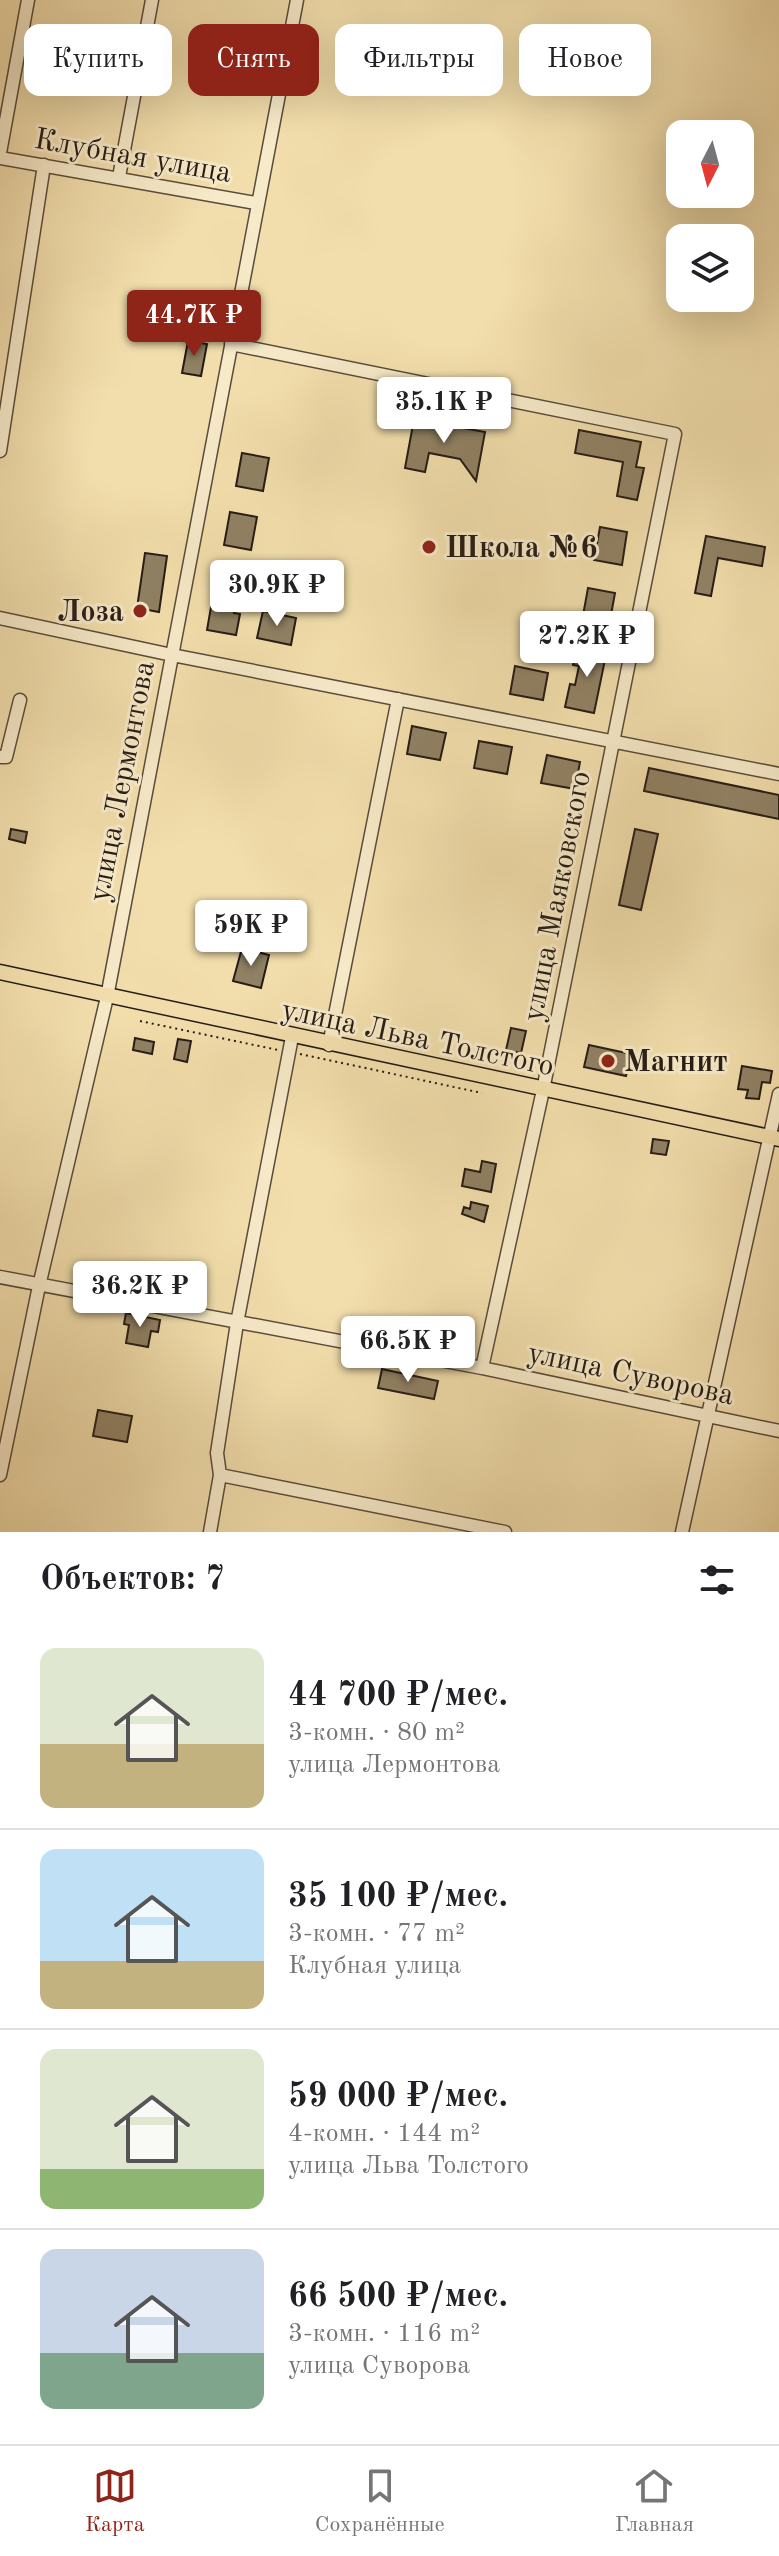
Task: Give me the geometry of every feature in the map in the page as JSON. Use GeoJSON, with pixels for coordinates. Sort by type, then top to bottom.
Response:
{"type":"FeatureCollection","features":[{"type":"Feature","properties":{"kind":"main road","name":"улица Льва Толстого"},"geometry":{"type":"LineString","coordinates":[[0,972],[775,1139]]}},
{"type":"Feature","properties":{"kind":"street"},"geometry":{"type":"LineString","coordinates":[[0,155],[28,0]]}},
{"type":"Feature","properties":{"kind":"street"},"geometry":{"type":"LineString","coordinates":[[119,177],[152,0]]}},
{"type":"Feature","properties":{"kind":"street","name":"улица Лермонтова"},"geometry":{"type":"LineString","coordinates":[[0,1475],[39,1286],[107,997],[297,0]]}},
{"type":"Feature","properties":{"kind":"street","name":"Клубная улица"},"geometry":{"type":"LineString","coordinates":[[0,155],[256,203]]}},
{"type":"Feature","properties":{"kind":"street"},"geometry":{"type":"LineString","coordinates":[[0,451],[44,165]]}},
{"type":"Feature","properties":{"kind":"street","name":"улица Маяковского"},"geometry":{"type":"LineString","coordinates":[[231,344],[675,434],[543,1090],[482,1368]]}},
{"type":"Feature","properties":{"kind":"street"},"geometry":{"type":"LineString","coordinates":[[0,618],[172,655],[779,774]]}},
{"type":"Feature","properties":{"kind":"street"},"geometry":{"type":"LineString","coordinates":[[329,1045],[398,699]]}},
{"type":"Feature","properties":{"kind":"street"},"geometry":{"type":"LineString","coordinates":[[0,757],[6,757],[13,739],[20,700]]}},
{"type":"Feature","properties":{"kind":"street"},"geometry":{"type":"LineString","coordinates":[[210,1532],[220,1475],[217,1453],[237,1323],[292,1037]]}},
{"type":"Feature","properties":{"kind":"street"},"geometry":{"type":"LineString","coordinates":[[682,1532],[775,1139],[779,1094]]}},
{"type":"Feature","properties":{"kind":"street","name":"улица Суворова"},"geometry":{"type":"LineString","coordinates":[[0,1277],[482,1368],[779,1431]]}},
{"type":"Feature","properties":{"kind":"street"},"geometry":{"type":"LineString","coordinates":[[220,1475],[505,1532]]}},
{"type":"Feature","properties":{"kind":"path"},"geometry":{"type":"LineString","coordinates":[[140,1021],[482,1093]]}},
{"type":"Feature","properties":{"kind":"building"},"geometry":{"type":"Polygon","coordinates":[[[188,341],[207,344],[201,376],[182,373],[188,341]]]}},
{"type":"Feature","properties":{"kind":"building"},"geometry":{"type":"Polygon","coordinates":[[[414,419],[485,432],[476,481],[460,459],[429,453],[425,472],[405,468],[414,419]]]}},
{"type":"Feature","properties":{"kind":"building"},"geometry":{"type":"Polygon","coordinates":[[[579,430],[641,442],[636,467],[644,468],[637,500],[617,496],[623,462],[575,453],[579,430]]]}},
{"type":"Feature","properties":{"kind":"building"},"geometry":{"type":"Polygon","coordinates":[[[242,453],[269,458],[263,491],[236,486],[242,453]]]}},
{"type":"Feature","properties":{"kind":"building"},"geometry":{"type":"Polygon","coordinates":[[[230,512],[257,517],[251,550],[224,545],[230,512]]]}},
{"type":"Feature","properties":{"kind":"building"},"geometry":{"type":"Polygon","coordinates":[[[600,527],[627,532],[622,565],[594,560],[600,527]]]}},
{"type":"Feature","properties":{"kind":"building"},"geometry":{"type":"Polygon","coordinates":[[[706,536],[765,547],[762,566],[718,558],[711,596],[695,593],[706,536]]]}},
{"type":"Feature","properties":{"kind":"building"},"geometry":{"type":"Polygon","coordinates":[[[145,553],[167,556],[159,612],[137,608],[145,553]]]}},
{"type":"Feature","properties":{"kind":"building"},"geometry":{"type":"Polygon","coordinates":[[[218,567],[248,572],[243,595],[238,594],[234,613],[240,614],[236,635],[207,630],[218,567]]]}},
{"type":"Feature","properties":{"kind":"building"},"geometry":{"type":"Polygon","coordinates":[[[588,588],[615,593],[609,626],[582,621],[588,588]]]}},
{"type":"Feature","properties":{"kind":"building"},"geometry":{"type":"Polygon","coordinates":[[[263,611],[296,618],[291,645],[257,638],[263,611]]]}},
{"type":"Feature","properties":{"kind":"building"},"geometry":{"type":"Polygon","coordinates":[[[578,644],[607,650],[594,713],[565,707],[570,684],[575,685],[579,666],[573,665],[578,644]]]}},
{"type":"Feature","properties":{"kind":"building"},"geometry":{"type":"Polygon","coordinates":[[[515,666],[548,673],[543,700],[510,694],[515,666]]]}},
{"type":"Feature","properties":{"kind":"building"},"geometry":{"type":"Polygon","coordinates":[[[412,726],[446,733],[440,760],[407,754],[412,726]]]}},
{"type":"Feature","properties":{"kind":"building"},"geometry":{"type":"Polygon","coordinates":[[[479,741],[512,747],[507,774],[474,768],[479,741]]]}},
{"type":"Feature","properties":{"kind":"building"},"geometry":{"type":"Polygon","coordinates":[[[547,755],[580,762],[575,789],[541,783],[547,755]]]}},
{"type":"Feature","properties":{"kind":"building"},"geometry":{"type":"Polygon","coordinates":[[[649,768],[779,795],[779,819],[644,791],[649,768]]]}},
{"type":"Feature","properties":{"kind":"building"},"geometry":{"type":"Polygon","coordinates":[[[11,829],[27,832],[25,843],[9,839],[11,829]]]}},
{"type":"Feature","properties":{"kind":"building"},"geometry":{"type":"Polygon","coordinates":[[[635,829],[658,834],[641,910],[619,905],[635,829]]]}},
{"type":"Feature","properties":{"kind":"building"},"geometry":{"type":"Polygon","coordinates":[[[242,948],[269,955],[261,988],[233,981],[242,948]]]}},
{"type":"Feature","properties":{"kind":"building"},"geometry":{"type":"Polygon","coordinates":[[[511,1028],[526,1031],[521,1053],[506,1050],[511,1028]]]}},
{"type":"Feature","properties":{"kind":"building"},"geometry":{"type":"Polygon","coordinates":[[[135,1038],[154,1042],[152,1054],[133,1050],[135,1038]]]}},
{"type":"Feature","properties":{"kind":"building"},"geometry":{"type":"Polygon","coordinates":[[[178,1039],[191,1041],[187,1062],[174,1059],[178,1039]]]}},
{"type":"Feature","properties":{"kind":"building","name":"Магнит"},"geometry":{"type":"Polygon","coordinates":[[[589,1045],[631,1054],[626,1076],[584,1067],[589,1045]]]}},
{"type":"Feature","properties":{"kind":"building"},"geometry":{"type":"Polygon","coordinates":[[[742,1066],[772,1071],[770,1083],[762,1082],[759,1099],[746,1098],[748,1090],[738,1089],[742,1066]]]}},
{"type":"Feature","properties":{"kind":"building"},"geometry":{"type":"Polygon","coordinates":[[[653,1139],[669,1141],[666,1155],[651,1153],[653,1139]]]}},
{"type":"Feature","properties":{"kind":"building"},"geometry":{"type":"Polygon","coordinates":[[[482,1161],[496,1164],[491,1192],[462,1186],[465,1169],[480,1172],[482,1161]]]}},
{"type":"Feature","properties":{"kind":"building"},"geometry":{"type":"Polygon","coordinates":[[[471,1202],[488,1206],[484,1222],[462,1214],[464,1207],[470,1209],[471,1202]]]}},
{"type":"Feature","properties":{"kind":"building"},"geometry":{"type":"Polygon","coordinates":[[[126,1313],[160,1320],[158,1332],[151,1331],[148,1347],[126,1343],[129,1325],[124,1324],[126,1313]]]}},
{"type":"Feature","properties":{"kind":"building"},"geometry":{"type":"Polygon","coordinates":[[[382,1369],[438,1381],[434,1399],[378,1388],[382,1369]]]}},
{"type":"Feature","properties":{"kind":"building"},"geometry":{"type":"Polygon","coordinates":[[[98,1410],[132,1416],[127,1442],[93,1436],[98,1410]]]}},
{"type":"Feature","properties":{"kind":"place","name":"Школа №6"},"geometry":{"type":"Point","coordinates":[429,547]}},
{"type":"Feature","properties":{"kind":"place","name":"Лоза"},"geometry":{"type":"Point","coordinates":[140,611]}},
{"type":"Feature","properties":{"kind":"place","name":"Магнит"},"geometry":{"type":"Point","coordinates":[608,1061]}}]}
